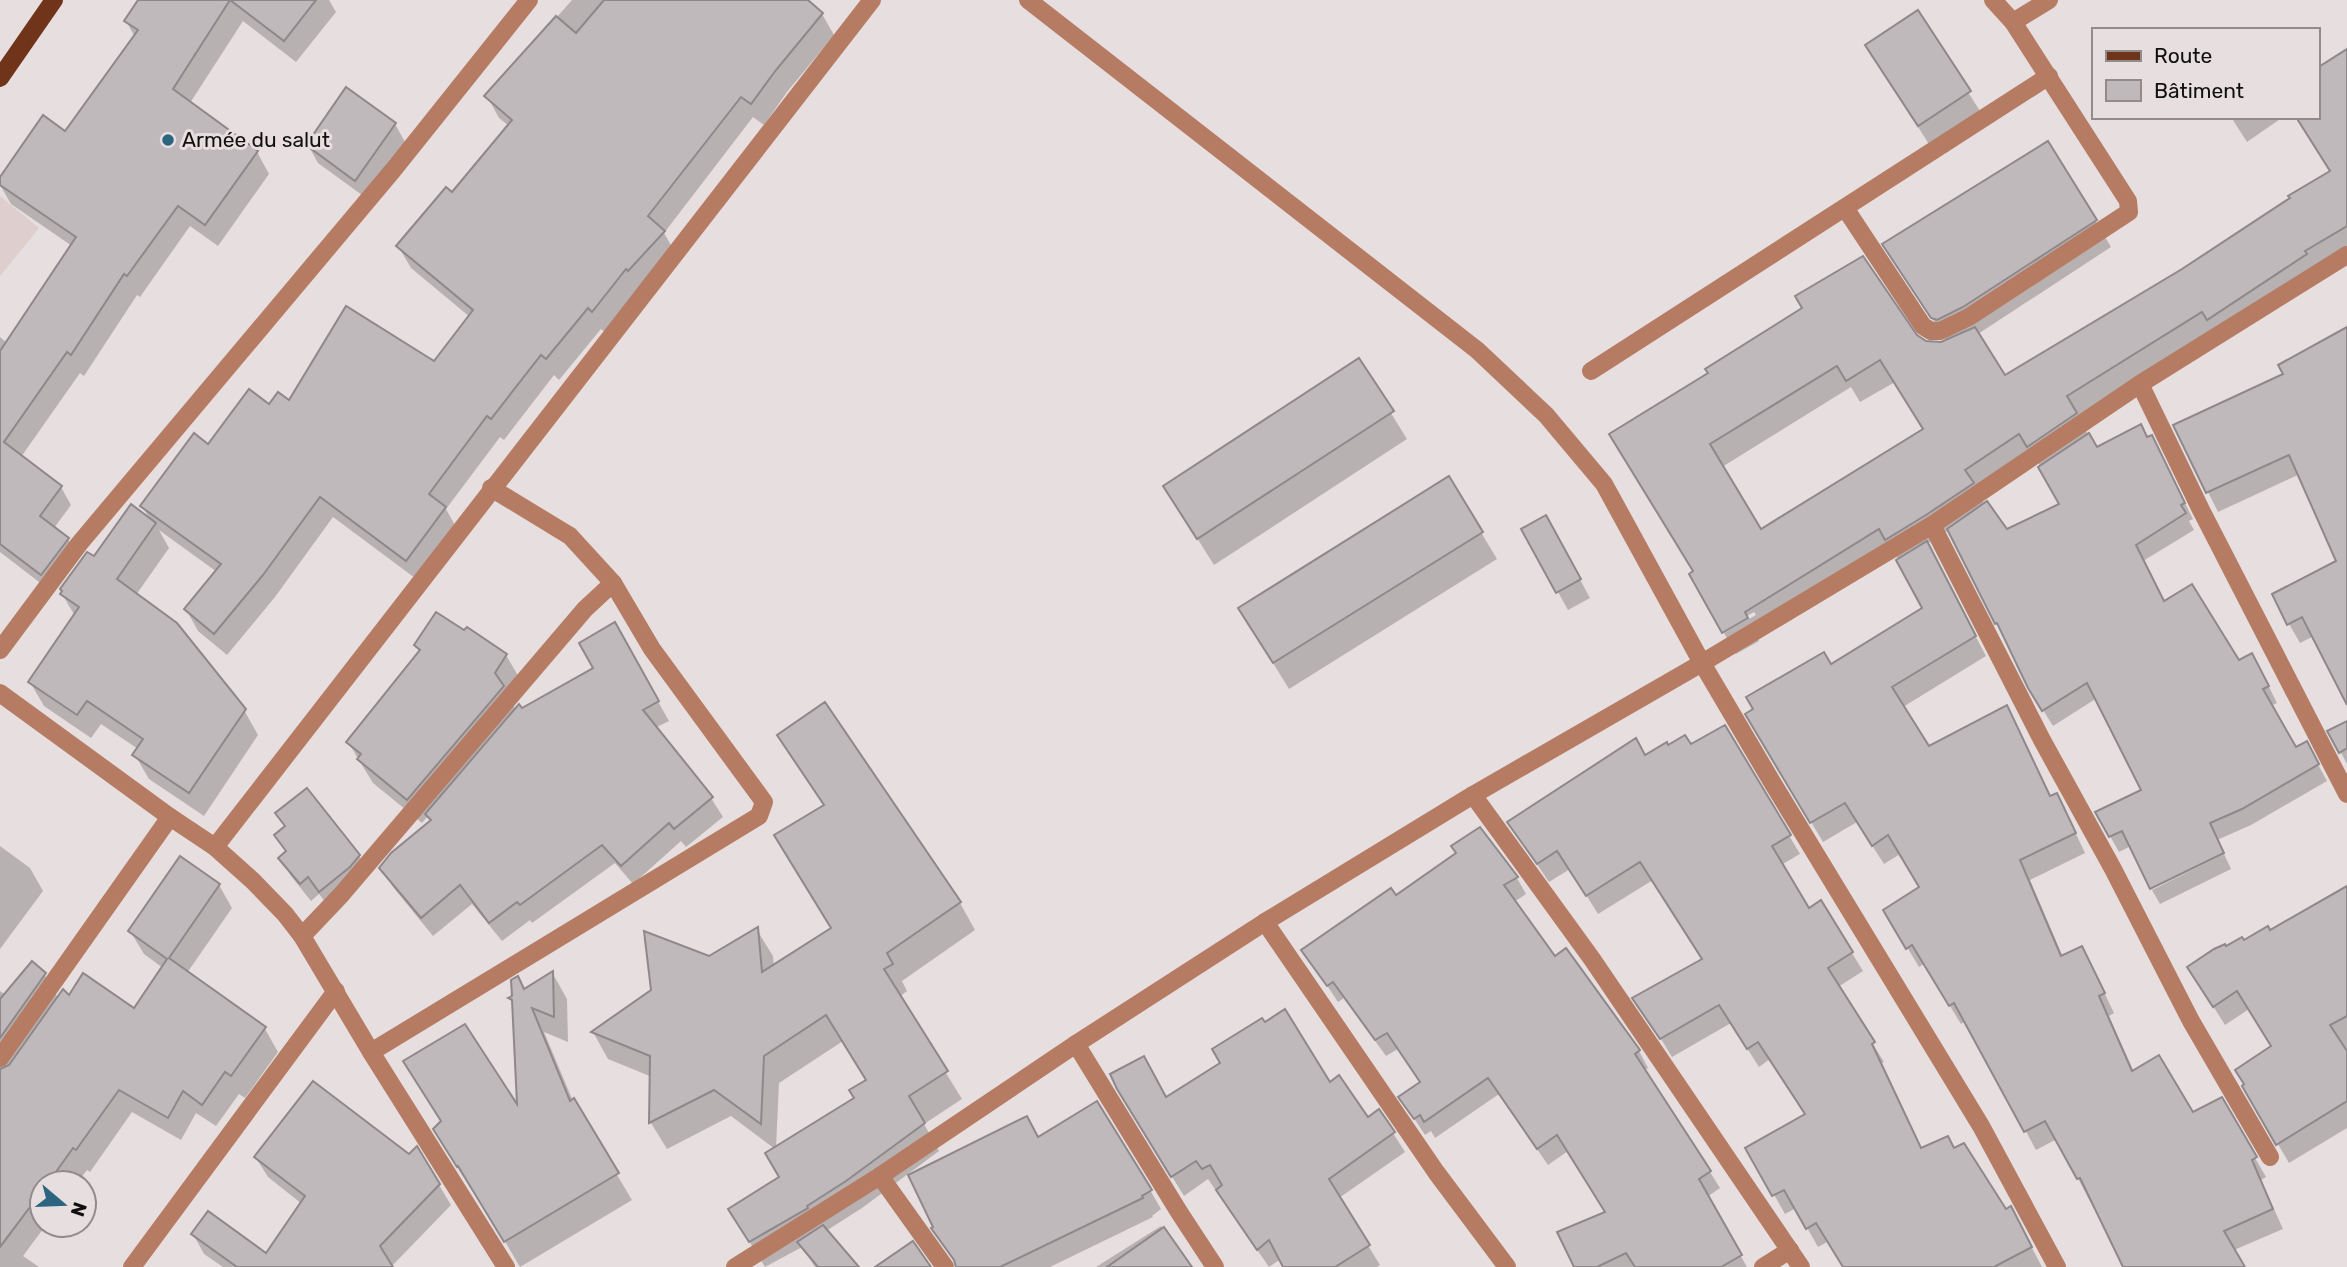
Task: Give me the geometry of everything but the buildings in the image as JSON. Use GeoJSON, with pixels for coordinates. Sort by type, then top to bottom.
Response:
{"type":"FeatureCollection","features":[{"type":"Feature","properties":{"kind":"main road"},"geometry":{"type":"LineString","coordinates":[[0,78],[54,0]]}},
{"type":"Feature","properties":{"kind":"street"},"geometry":{"type":"LineString","coordinates":[[0,650],[79,544],[394,169],[529,0]]}},
{"type":"Feature","properties":{"kind":"street"},"geometry":{"type":"LineString","coordinates":[[215,847],[872,0]]}},
{"type":"Feature","properties":{"kind":"street"},"geometry":{"type":"LineString","coordinates":[[1028,0],[1477,350],[1546,415],[1604,484],[1702,663],[1981,1126],[2057,1267]]}},
{"type":"Feature","properties":{"kind":"street"},"geometry":{"type":"LineString","coordinates":[[1845,208],[1923,326],[1931,331],[1940,331],[1969,317],[2129,212],[2128,201],[2049,76],[2013,22],[1993,0]]}},
{"type":"Feature","properties":{"kind":"street"},"geometry":{"type":"LineString","coordinates":[[2013,22],[2049,0]]}},
{"type":"Feature","properties":{"kind":"street"},"geometry":{"type":"LineString","coordinates":[[1591,371],[2049,76]]}},
{"type":"Feature","properties":{"kind":"street"},"geometry":{"type":"LineString","coordinates":[[735,1267],[880,1176],[1076,1044],[1265,922],[1473,794],[1702,663],[1932,525],[2140,384],[2347,254]]}},
{"type":"Feature","properties":{"kind":"street"},"geometry":{"type":"LineString","coordinates":[[2140,384],[2201,510],[2347,794]]}},
{"type":"Feature","properties":{"kind":"street"},"geometry":{"type":"LineString","coordinates":[[371,1052],[759,816],[764,802],[652,649],[613,583],[570,536],[491,488]]}},
{"type":"Feature","properties":{"kind":"street"},"geometry":{"type":"LineString","coordinates":[[1932,525],[2191,1021],[2270,1157]]}},
{"type":"Feature","properties":{"kind":"street"},"geometry":{"type":"LineString","coordinates":[[302,936],[341,895],[584,609],[613,583]]}},
{"type":"Feature","properties":{"kind":"street"},"geometry":{"type":"LineString","coordinates":[[0,693],[215,847],[285,914],[302,936],[371,1052],[506,1267]]}},
{"type":"Feature","properties":{"kind":"street"},"geometry":{"type":"LineString","coordinates":[[1473,794],[1592,959],[1801,1267]]}},
{"type":"Feature","properties":{"kind":"street"},"geometry":{"type":"LineString","coordinates":[[0,1058],[170,817]]}},
{"type":"Feature","properties":{"kind":"street"},"geometry":{"type":"LineString","coordinates":[[1265,922],[1436,1172],[1507,1267]]}},
{"type":"Feature","properties":{"kind":"street"},"geometry":{"type":"LineString","coordinates":[[132,1267],[336,991]]}},
{"type":"Feature","properties":{"kind":"street"},"geometry":{"type":"LineString","coordinates":[[1076,1044],[1215,1267]]}},
{"type":"Feature","properties":{"kind":"street"},"geometry":{"type":"LineString","coordinates":[[880,1176],[945,1267]]}},
{"type":"Feature","properties":{"kind":"street"},"geometry":{"type":"LineString","coordinates":[[1763,1267],[1790,1251]]}},
{"type":"Feature","properties":{"kind":"shaded area"},"geometry":{"type":"Polygon","coordinates":[[[0,196],[39,228],[0,276],[0,196]]]}},
{"type":"Feature","properties":{"kind":"place","name":"Armée du salut"},"geometry":{"type":"Point","coordinates":[168,140]}}]}
